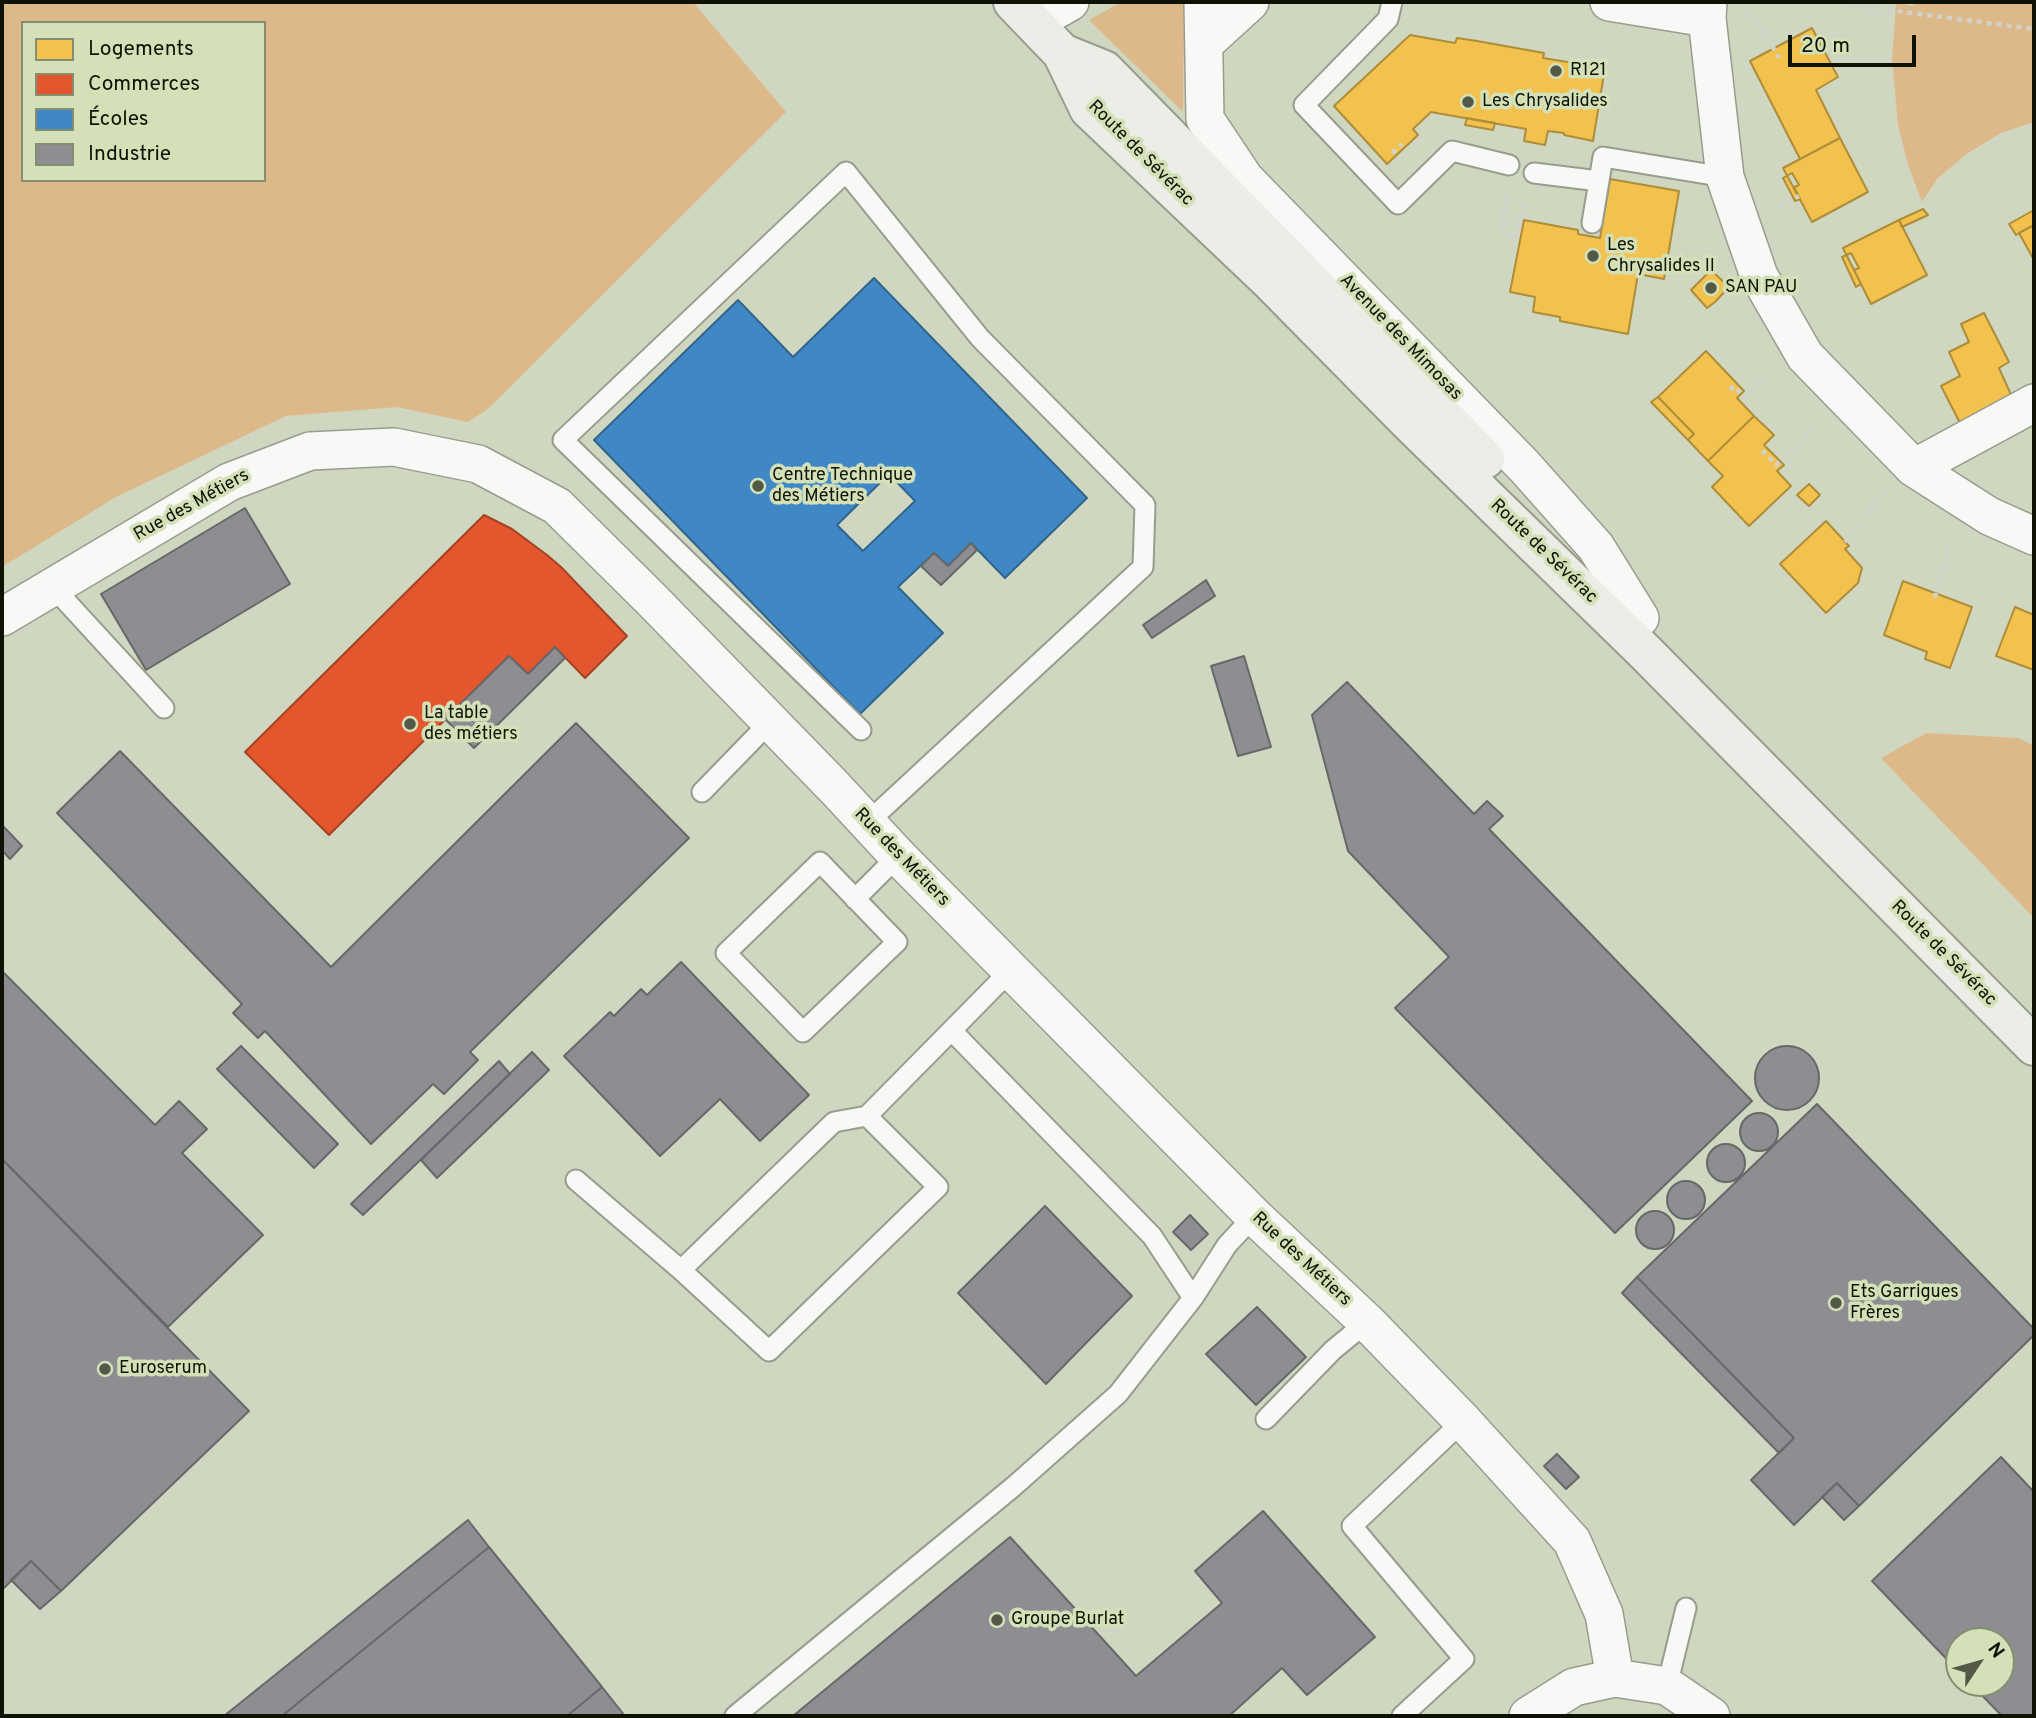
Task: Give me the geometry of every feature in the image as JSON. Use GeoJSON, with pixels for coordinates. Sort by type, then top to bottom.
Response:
{"type":"FeatureCollection","features":[{"type":"Feature","properties":{"kind":"main road","name":"Route de Sévérac"},"geometry":{"type":"LineString","coordinates":[[1023,12],[1062,53],[1088,109],[1269,280],[1645,652],[2034,1046]]}},
{"type":"Feature","properties":{"kind":"main road","name":"Route de Sévérac"},"geometry":{"type":"LineString","coordinates":[[1062,53],[1104,69],[2034,1021]]}},
{"type":"Feature","properties":{"kind":"street"},"geometry":{"type":"LineString","coordinates":[[1023,12],[1070,2]]}},
{"type":"Feature","properties":{"kind":"street","name":"Avenue des Mimosas"},"geometry":{"type":"LineString","coordinates":[[1203,2],[1205,119],[1245,179],[1543,487],[1596,547],[1640,618]]}},
{"type":"Feature","properties":{"kind":"street"},"geometry":{"type":"LineString","coordinates":[[1204,44],[1250,2]]}},
{"type":"Feature","properties":{"kind":"street"},"geometry":{"type":"LineString","coordinates":[[1609,2],[1707,10],[1725,177],[1759,276],[1805,356],[1914,468],[1989,516],[2034,536]]}},
{"type":"Feature","properties":{"kind":"street"},"geometry":{"type":"LineString","coordinates":[[1914,468],[2034,403]]}},
{"type":"Feature","properties":{"kind":"street","name":"Rue des Métiers"},"geometry":{"type":"LineString","coordinates":[[2,617],[229,482],[310,451],[394,447],[478,464],[557,506],[1254,1216],[1367,1322],[1463,1421],[1572,1541],[1604,1614],[1615,1678]]}},
{"type":"Feature","properties":{"kind":"street"},"geometry":{"type":"LineString","coordinates":[[1528,1716],[1574,1687],[1615,1678],[1667,1686],[1711,1716]]}},
{"type":"Feature","properties":{"kind":"lane"},"geometry":{"type":"LineString","coordinates":[[1392,2],[1388,19],[1304,104],[1398,204],[1452,151],[1509,165]]}},
{"type":"Feature","properties":{"kind":"lane"},"geometry":{"type":"LineString","coordinates":[[1591,223],[1603,157],[1725,177]]}},
{"type":"Feature","properties":{"kind":"lane"},"geometry":{"type":"LineString","coordinates":[[861,730],[563,440],[846,172],[981,338],[1146,505],[1143,568],[867,823]]}},
{"type":"Feature","properties":{"kind":"lane"},"geometry":{"type":"LineString","coordinates":[[1534,173],[1598,181]]}},
{"type":"Feature","properties":{"kind":"lane"},"geometry":{"type":"LineString","coordinates":[[53,587],[164,708]]}},
{"type":"Feature","properties":{"kind":"lane"},"geometry":{"type":"LineString","coordinates":[[702,793],[770,722]]}},
{"type":"Feature","properties":{"kind":"lane"},"geometry":{"type":"LineString","coordinates":[[855,899],[898,856]]}},
{"type":"Feature","properties":{"kind":"lane"},"geometry":{"type":"LineString","coordinates":[[820,862],[855,899],[897,942],[803,1032],[726,953],[820,862]]}},
{"type":"Feature","properties":{"kind":"lane"},"geometry":{"type":"LineString","coordinates":[[681,1270],[834,1122],[867,1116],[1011,970]]}},
{"type":"Feature","properties":{"kind":"lane"},"geometry":{"type":"LineString","coordinates":[[953,1031],[1152,1236],[1193,1298]]}},
{"type":"Feature","properties":{"kind":"lane"},"geometry":{"type":"LineString","coordinates":[[576,1180],[681,1270],[769,1352],[939,1187],[867,1116]]}},
{"type":"Feature","properties":{"kind":"lane"},"geometry":{"type":"LineString","coordinates":[[735,1716],[1013,1487],[1118,1394],[1193,1298],[1227,1245],[1254,1216]]}},
{"type":"Feature","properties":{"kind":"lane"},"geometry":{"type":"LineString","coordinates":[[1266,1419],[1333,1350],[1367,1322]]}},
{"type":"Feature","properties":{"kind":"lane"},"geometry":{"type":"LineString","coordinates":[[1402,1716],[1464,1659],[1352,1526],[1463,1421]]}},
{"type":"Feature","properties":{"kind":"lane"},"geometry":{"type":"LineString","coordinates":[[1667,1686],[1686,1608]]}},
{"type":"Feature","properties":{"kind":"path"},"geometry":{"type":"LineString","coordinates":[[1828,2],[2034,29]]}},
{"type":"Feature","properties":{"kind":"path"},"geometry":{"type":"LineString","coordinates":[[1760,24],[1779,58]]}},
{"type":"Feature","properties":{"kind":"path"},"geometry":{"type":"LineString","coordinates":[[1393,152],[1402,144]]}},
{"type":"Feature","properties":{"kind":"path"},"geometry":{"type":"LineString","coordinates":[[1509,165],[1503,235],[1516,237],[1534,173]]}},
{"type":"Feature","properties":{"kind":"path"},"geometry":{"type":"LineString","coordinates":[[1730,390],[1734,386],[1745,398],[1762,381]]}},
{"type":"Feature","properties":{"kind":"path"},"geometry":{"type":"LineString","coordinates":[[1762,454],[1764,452],[1776,465],[1818,423]]}},
{"type":"Feature","properties":{"kind":"path"},"geometry":{"type":"LineString","coordinates":[[1845,542],[1862,523],[1881,492]]}},
{"type":"Feature","properties":{"kind":"path"},"geometry":{"type":"LineString","coordinates":[[1935,598],[1950,538]]}},
{"type":"Feature","properties":{"kind":"shaded area"},"geometry":{"type":"Polygon","coordinates":[[[2,2],[693,2],[786,112],[488,409],[468,422],[397,407],[286,416],[116,497],[2,567],[2,2]]]}},
{"type":"Feature","properties":{"kind":"shaded area"},"geometry":{"type":"Polygon","coordinates":[[[1121,2],[1184,2],[1183,112],[1089,20],[1121,2]]]}},
{"type":"Feature","properties":{"kind":"shaded area"},"geometry":{"type":"Polygon","coordinates":[[[1915,2],[2034,2],[2034,122],[2001,133],[1968,153],[1938,178],[1922,202],[1909,168],[1898,125],[1892,59],[1896,3],[1913,6],[1915,2]]]}},
{"type":"Feature","properties":{"kind":"shaded area"},"geometry":{"type":"Polygon","coordinates":[[[1926,733],[2019,738],[2034,746],[2034,918],[1881,758],[1926,733]]]}},
{"type":"Feature","properties":{"kind":"building: Logements"},"geometry":{"type":"Polygon","coordinates":[[[1812,28],[1838,77],[1816,90],[1840,138],[1800,159],[1750,61],[1812,28]]]}},
{"type":"Feature","properties":{"kind":"building: Logements","name":"Les Chrysalides"},"geometry":{"type":"Polygon","coordinates":[[[1410,35],[1455,43],[1457,38],[1477,41],[1544,53],[1543,58],[1605,68],[1593,141],[1548,131],[1545,145],[1524,141],[1526,129],[1431,112],[1413,129],[1418,135],[1387,164],[1334,106],[1410,35]]]}},
{"type":"Feature","properties":{"kind":"building: Logements"},"geometry":{"type":"Polygon","coordinates":[[[1467,118],[1495,123],[1493,130],[1465,125],[1467,118]]]}},
{"type":"Feature","properties":{"kind":"building: Logements"},"geometry":{"type":"Polygon","coordinates":[[[1840,138],[1868,192],[1812,222],[1783,168],[1840,138]]]}},
{"type":"Feature","properties":{"kind":"building: Logements"},"geometry":{"type":"Polygon","coordinates":[[[1792,173],[1799,185],[1794,187],[1800,199],[1795,201],[1783,178],[1792,173]]]}},
{"type":"Feature","properties":{"kind":"building: Logements","name":"Les Chrysalides II"},"geometry":{"type":"Polygon","coordinates":[[[1610,179],[1679,191],[1664,279],[1638,274],[1628,334],[1560,321],[1560,317],[1533,312],[1535,297],[1510,292],[1524,220],[1578,230],[1578,234],[1600,238],[1610,179]]]}},
{"type":"Feature","properties":{"kind":"building: Logements"},"geometry":{"type":"Polygon","coordinates":[[[1923,209],[1928,215],[1902,227],[1899,220],[1923,209]]]}},
{"type":"Feature","properties":{"kind":"building: Logements"},"geometry":{"type":"Polygon","coordinates":[[[2034,210],[2034,225],[2016,235],[2009,224],[2034,210]]]}},
{"type":"Feature","properties":{"kind":"building: Logements"},"geometry":{"type":"Polygon","coordinates":[[[1899,220],[1927,275],[1871,304],[1843,248],[1899,220]]]}},
{"type":"Feature","properties":{"kind":"building: Logements"},"geometry":{"type":"Polygon","coordinates":[[[2034,225],[2034,260],[2019,233],[2034,225]]]}},
{"type":"Feature","properties":{"kind":"building: Logements"},"geometry":{"type":"Polygon","coordinates":[[[1851,253],[1859,268],[1854,270],[1861,284],[1856,287],[1842,257],[1851,253]]]}},
{"type":"Feature","properties":{"kind":"building: Logements","name":"SAN PAU"},"geometry":{"type":"Polygon","coordinates":[[[1711,270],[1729,287],[1707,308],[1691,290],[1711,270]]]}},
{"type":"Feature","properties":{"kind":"building: Logements"},"geometry":{"type":"Polygon","coordinates":[[[1984,313],[2009,362],[1999,368],[2012,397],[1960,423],[1941,386],[1960,376],[1949,352],[1969,342],[1961,324],[1984,313]]]}},
{"type":"Feature","properties":{"kind":"building: Logements"},"geometry":{"type":"Polygon","coordinates":[[[1706,351],[1744,391],[1737,398],[1754,416],[1708,461],[1688,440],[1694,434],[1658,397],[1706,351]]]}},
{"type":"Feature","properties":{"kind":"building: Logements"},"geometry":{"type":"Polygon","coordinates":[[[1658,397],[1694,434],[1688,440],[1651,402],[1658,397]]]}},
{"type":"Feature","properties":{"kind":"building: Logements"},"geometry":{"type":"Polygon","coordinates":[[[1754,416],[1774,435],[1764,445],[1784,465],[1777,471],[1791,486],[1749,526],[1712,487],[1723,476],[1708,461],[1754,416]]]}},
{"type":"Feature","properties":{"kind":"building: Logements"},"geometry":{"type":"Polygon","coordinates":[[[1809,484],[1820,495],[1809,506],[1797,495],[1809,484]]]}},
{"type":"Feature","properties":{"kind":"building: Logements"},"geometry":{"type":"Polygon","coordinates":[[[1826,521],[1849,546],[1845,549],[1862,568],[1858,583],[1826,613],[1780,564],[1826,521]]]}},
{"type":"Feature","properties":{"kind":"building: Logements"},"geometry":{"type":"Polygon","coordinates":[[[1903,581],[1972,607],[1950,668],[1925,659],[1927,652],[1884,635],[1903,581]]]}},
{"type":"Feature","properties":{"kind":"building: Logements"},"geometry":{"type":"Polygon","coordinates":[[[2015,607],[2034,615],[2034,670],[1996,656],[2015,607]]]}},
{"type":"Feature","properties":{"kind":"building: Commerces"},"geometry":{"type":"Polygon","coordinates":[[[484,515],[512,529],[547,555],[627,636],[585,678],[555,647],[528,674],[509,656],[329,835],[245,752],[484,515]]]}},
{"type":"Feature","properties":{"kind":"building: Écoles","name":"Centre Technique des Métiers"},"geometry":{"type":"Polygon","coordinates":[[[874,278],[1087,498],[1005,578],[971,543],[948,566],[934,553],[898,587],[943,633],[860,714],[594,440],[738,300],[793,357],[874,278]],[[889,474],[837,525],[863,551],[915,501],[889,474]]]}},
{"type":"Feature","properties":{"kind":"building: Industrie"},"geometry":{"type":"Polygon","coordinates":[[[245,508],[290,584],[146,670],[101,594],[245,508]]]}},
{"type":"Feature","properties":{"kind":"building: Industrie"},"geometry":{"type":"Polygon","coordinates":[[[971,543],[977,550],[941,585],[921,566],[934,553],[948,566],[971,543]]]}},
{"type":"Feature","properties":{"kind":"building: Industrie"},"geometry":{"type":"Polygon","coordinates":[[[1206,580],[1215,596],[1152,638],[1143,625],[1206,580]]]}},
{"type":"Feature","properties":{"kind":"building: Industrie"},"geometry":{"type":"Polygon","coordinates":[[[555,647],[565,658],[474,748],[445,719],[509,656],[528,674],[555,647]]]}},
{"type":"Feature","properties":{"kind":"building: Industrie"},"geometry":{"type":"Polygon","coordinates":[[[1244,656],[1271,747],[1238,756],[1211,666],[1244,656]]]}},
{"type":"Feature","properties":{"kind":"building: Industrie"},"geometry":{"type":"Polygon","coordinates":[[[1347,682],[1474,814],[1487,801],[1503,816],[1489,829],[1752,1101],[1615,1233],[1395,1008],[1449,957],[1348,851],[1312,715],[1347,682]]]}},
{"type":"Feature","properties":{"kind":"building: Industrie"},"geometry":{"type":"Polygon","coordinates":[[[576,723],[689,838],[470,1052],[478,1060],[444,1094],[433,1084],[371,1144],[265,1031],[258,1038],[233,1013],[242,1004],[57,813],[120,751],[331,967],[576,723]]]}},
{"type":"Feature","properties":{"kind":"building: Industrie"},"geometry":{"type":"Polygon","coordinates":[[[2,825],[22,846],[10,859],[2,850],[2,825]]]}},
{"type":"Feature","properties":{"kind":"building: Industrie"},"geometry":{"type":"Polygon","coordinates":[[[681,962],[809,1095],[760,1141],[720,1099],[660,1156],[564,1056],[610,1012],[614,1016],[641,989],[647,995],[681,962]]]}},
{"type":"Feature","properties":{"kind":"building: Industrie"},"geometry":{"type":"Polygon","coordinates":[[[2,971],[155,1125],[179,1101],[207,1129],[182,1153],[263,1235],[168,1327],[2,1159],[2,971]]]}},
{"type":"Feature","properties":{"kind":"building: Industrie"},"geometry":{"type":"Polygon","coordinates":[[[241,1046],[338,1144],[314,1168],[217,1069],[241,1046]]]}},
{"type":"Feature","properties":{"kind":"building: Industrie"},"geometry":{"type":"Polygon","coordinates":[[[1787,1046],[1799,1048],[1810,1055],[1817,1066],[1817,1090],[1810,1101],[1799,1108],[1787,1110],[1775,1108],[1764,1101],[1757,1090],[1755,1078],[1757,1066],[1764,1055],[1775,1048],[1787,1046]]]}},
{"type":"Feature","properties":{"kind":"building: Industrie"},"geometry":{"type":"Polygon","coordinates":[[[532,1052],[549,1070],[437,1178],[421,1160],[532,1052]]]}},
{"type":"Feature","properties":{"kind":"building: Industrie"},"geometry":{"type":"Polygon","coordinates":[[[499,1061],[510,1074],[363,1215],[351,1204],[499,1061]]]}},
{"type":"Feature","properties":{"kind":"building: Industrie","name":"Ets Garrigues Frères"},"geometry":{"type":"Polygon","coordinates":[[[1817,1104],[2034,1329],[2034,1335],[1859,1506],[1837,1483],[1794,1525],[1751,1480],[1794,1438],[1637,1277],[1817,1104]]]}},
{"type":"Feature","properties":{"kind":"building: Industrie"},"geometry":{"type":"Polygon","coordinates":[[[1759,1113],[1772,1119],[1778,1132],[1772,1145],[1759,1151],[1746,1145],[1740,1132],[1746,1119],[1759,1113]]]}},
{"type":"Feature","properties":{"kind":"building: Industrie"},"geometry":{"type":"Polygon","coordinates":[[[1726,1144],[1739,1150],[1745,1163],[1739,1176],[1726,1182],[1713,1176],[1707,1163],[1713,1150],[1726,1144]]]}},
{"type":"Feature","properties":{"kind":"building: Industrie","name":"Euroserum"},"geometry":{"type":"Polygon","coordinates":[[[2,1159],[249,1411],[61,1591],[31,1561],[2,1590],[2,1159]]]}},
{"type":"Feature","properties":{"kind":"building: Industrie"},"geometry":{"type":"Polygon","coordinates":[[[1686,1181],[1699,1187],[1705,1200],[1699,1213],[1686,1219],[1673,1213],[1667,1200],[1673,1187],[1686,1181]]]}},
{"type":"Feature","properties":{"kind":"building: Industrie"},"geometry":{"type":"Polygon","coordinates":[[[1045,1206],[1132,1296],[1046,1384],[958,1293],[1045,1206]]]}},
{"type":"Feature","properties":{"kind":"building: Industrie"},"geometry":{"type":"Polygon","coordinates":[[[1655,1211],[1668,1217],[1674,1230],[1668,1243],[1655,1249],[1642,1243],[1636,1230],[1642,1217],[1655,1211]]]}},
{"type":"Feature","properties":{"kind":"building: Industrie"},"geometry":{"type":"Polygon","coordinates":[[[1190,1215],[1208,1234],[1191,1250],[1173,1232],[1190,1215]]]}},
{"type":"Feature","properties":{"kind":"building: Industrie"},"geometry":{"type":"Polygon","coordinates":[[[1637,1277],[1794,1438],[1779,1453],[1622,1293],[1637,1277]]]}},
{"type":"Feature","properties":{"kind":"building: Industrie"},"geometry":{"type":"Polygon","coordinates":[[[1257,1307],[1306,1357],[1256,1405],[1206,1354],[1257,1307]]]}},
{"type":"Feature","properties":{"kind":"building: Industrie"},"geometry":{"type":"Polygon","coordinates":[[[1557,1454],[1579,1477],[1566,1489],[1544,1466],[1557,1454]]]}},
{"type":"Feature","properties":{"kind":"building: Industrie"},"geometry":{"type":"Polygon","coordinates":[[[2001,1457],[2034,1492],[2034,1716],[2002,1716],[1984,1697],[2015,1697],[2015,1627],[1945,1627],[1945,1657],[1872,1581],[2001,1457]]]}},
{"type":"Feature","properties":{"kind":"building: Industrie"},"geometry":{"type":"Polygon","coordinates":[[[1837,1483],[1859,1506],[1844,1520],[1822,1497],[1837,1483]]]}},
{"type":"Feature","properties":{"kind":"building: Industrie","name":"Groupe Burlat"},"geometry":{"type":"Polygon","coordinates":[[[1263,1511],[1375,1637],[1307,1695],[1282,1668],[1229,1716],[793,1716],[1010,1537],[1136,1676],[1222,1603],[1195,1571],[1263,1511]]]}},
{"type":"Feature","properties":{"kind":"building: Industrie"},"geometry":{"type":"Polygon","coordinates":[[[468,1520],[489,1547],[282,1716],[224,1716],[468,1520]]]}},
{"type":"Feature","properties":{"kind":"building: Industrie"},"geometry":{"type":"Polygon","coordinates":[[[489,1547],[602,1687],[567,1716],[282,1716],[489,1547]]]}},
{"type":"Feature","properties":{"kind":"building: Industrie"},"geometry":{"type":"Polygon","coordinates":[[[31,1561],[61,1591],[40,1609],[11,1580],[31,1561]]]}},
{"type":"Feature","properties":{"kind":"building: Industrie"},"geometry":{"type":"Polygon","coordinates":[[[602,1687],[625,1716],[567,1716],[602,1687]]]}},
{"type":"Feature","properties":{"kind":"place","name":"R121"},"geometry":{"type":"Point","coordinates":[1556,71]}},
{"type":"Feature","properties":{"kind":"place","name":"Les Chrysalides"},"geometry":{"type":"Point","coordinates":[1468,102]}},
{"type":"Feature","properties":{"kind":"place","name":"Les Chrysalides II"},"geometry":{"type":"Point","coordinates":[1593,256]}},
{"type":"Feature","properties":{"kind":"place","name":"SAN PAU"},"geometry":{"type":"Point","coordinates":[1711,288]}},
{"type":"Feature","properties":{"kind":"place","name":"Centre Technique des Métiers"},"geometry":{"type":"Point","coordinates":[758,486]}},
{"type":"Feature","properties":{"kind":"place","name":"La table des métiers"},"geometry":{"type":"Point","coordinates":[410,724]}},
{"type":"Feature","properties":{"kind":"place","name":"Ets Garrigues Frères"},"geometry":{"type":"Point","coordinates":[1836,1303]}},
{"type":"Feature","properties":{"kind":"place","name":"Euroserum"},"geometry":{"type":"Point","coordinates":[105,1369]}},
{"type":"Feature","properties":{"kind":"place","name":"Groupe Burlat"},"geometry":{"type":"Point","coordinates":[997,1620]}}]}
